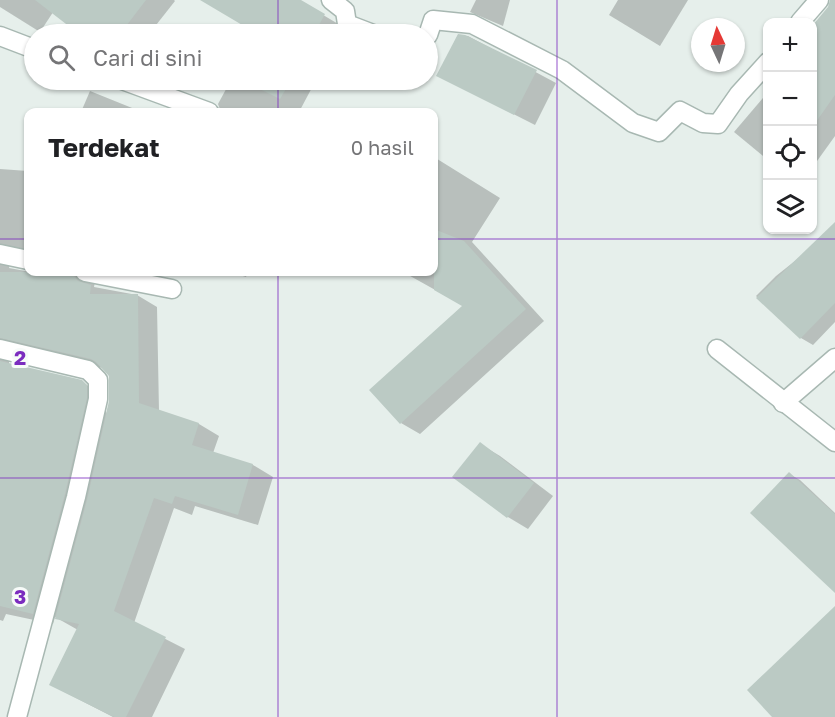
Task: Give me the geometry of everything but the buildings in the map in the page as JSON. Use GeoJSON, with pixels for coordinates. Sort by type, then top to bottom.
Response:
{"type":"FeatureCollection","features":[{"type":"Feature","properties":{"kind":"street"},"geometry":{"type":"LineString","coordinates":[[331,0],[345,11],[347,24]]}},
{"type":"Feature","properties":{"kind":"street"},"geometry":{"type":"LineString","coordinates":[[803,18],[819,0]]}},
{"type":"Feature","properties":{"kind":"street"},"geometry":{"type":"LineString","coordinates":[[432,24],[433,20],[472,24],[562,70],[633,123],[659,132],[680,111],[703,123],[718,124],[739,94],[763,68]]}},
{"type":"Feature","properties":{"kind":"street"},"geometry":{"type":"LineString","coordinates":[[0,36],[24,44]]}},
{"type":"Feature","properties":{"kind":"street"},"geometry":{"type":"LineString","coordinates":[[149,90],[198,108]]}},
{"type":"Feature","properties":{"kind":"street"},"geometry":{"type":"LineString","coordinates":[[0,254],[24,259]]}},
{"type":"Feature","properties":{"kind":"street"},"geometry":{"type":"LineString","coordinates":[[105,276],[172,289]]}},
{"type":"Feature","properties":{"kind":"street"},"geometry":{"type":"LineString","coordinates":[[0,349],[88,370],[98,380],[98,399],[76,497],[17,717]]}},
{"type":"Feature","properties":{"kind":"street"},"geometry":{"type":"LineString","coordinates":[[717,349],[835,442]]}},
{"type":"Feature","properties":{"kind":"street"},"geometry":{"type":"LineString","coordinates":[[783,403],[835,358]]}}]}
